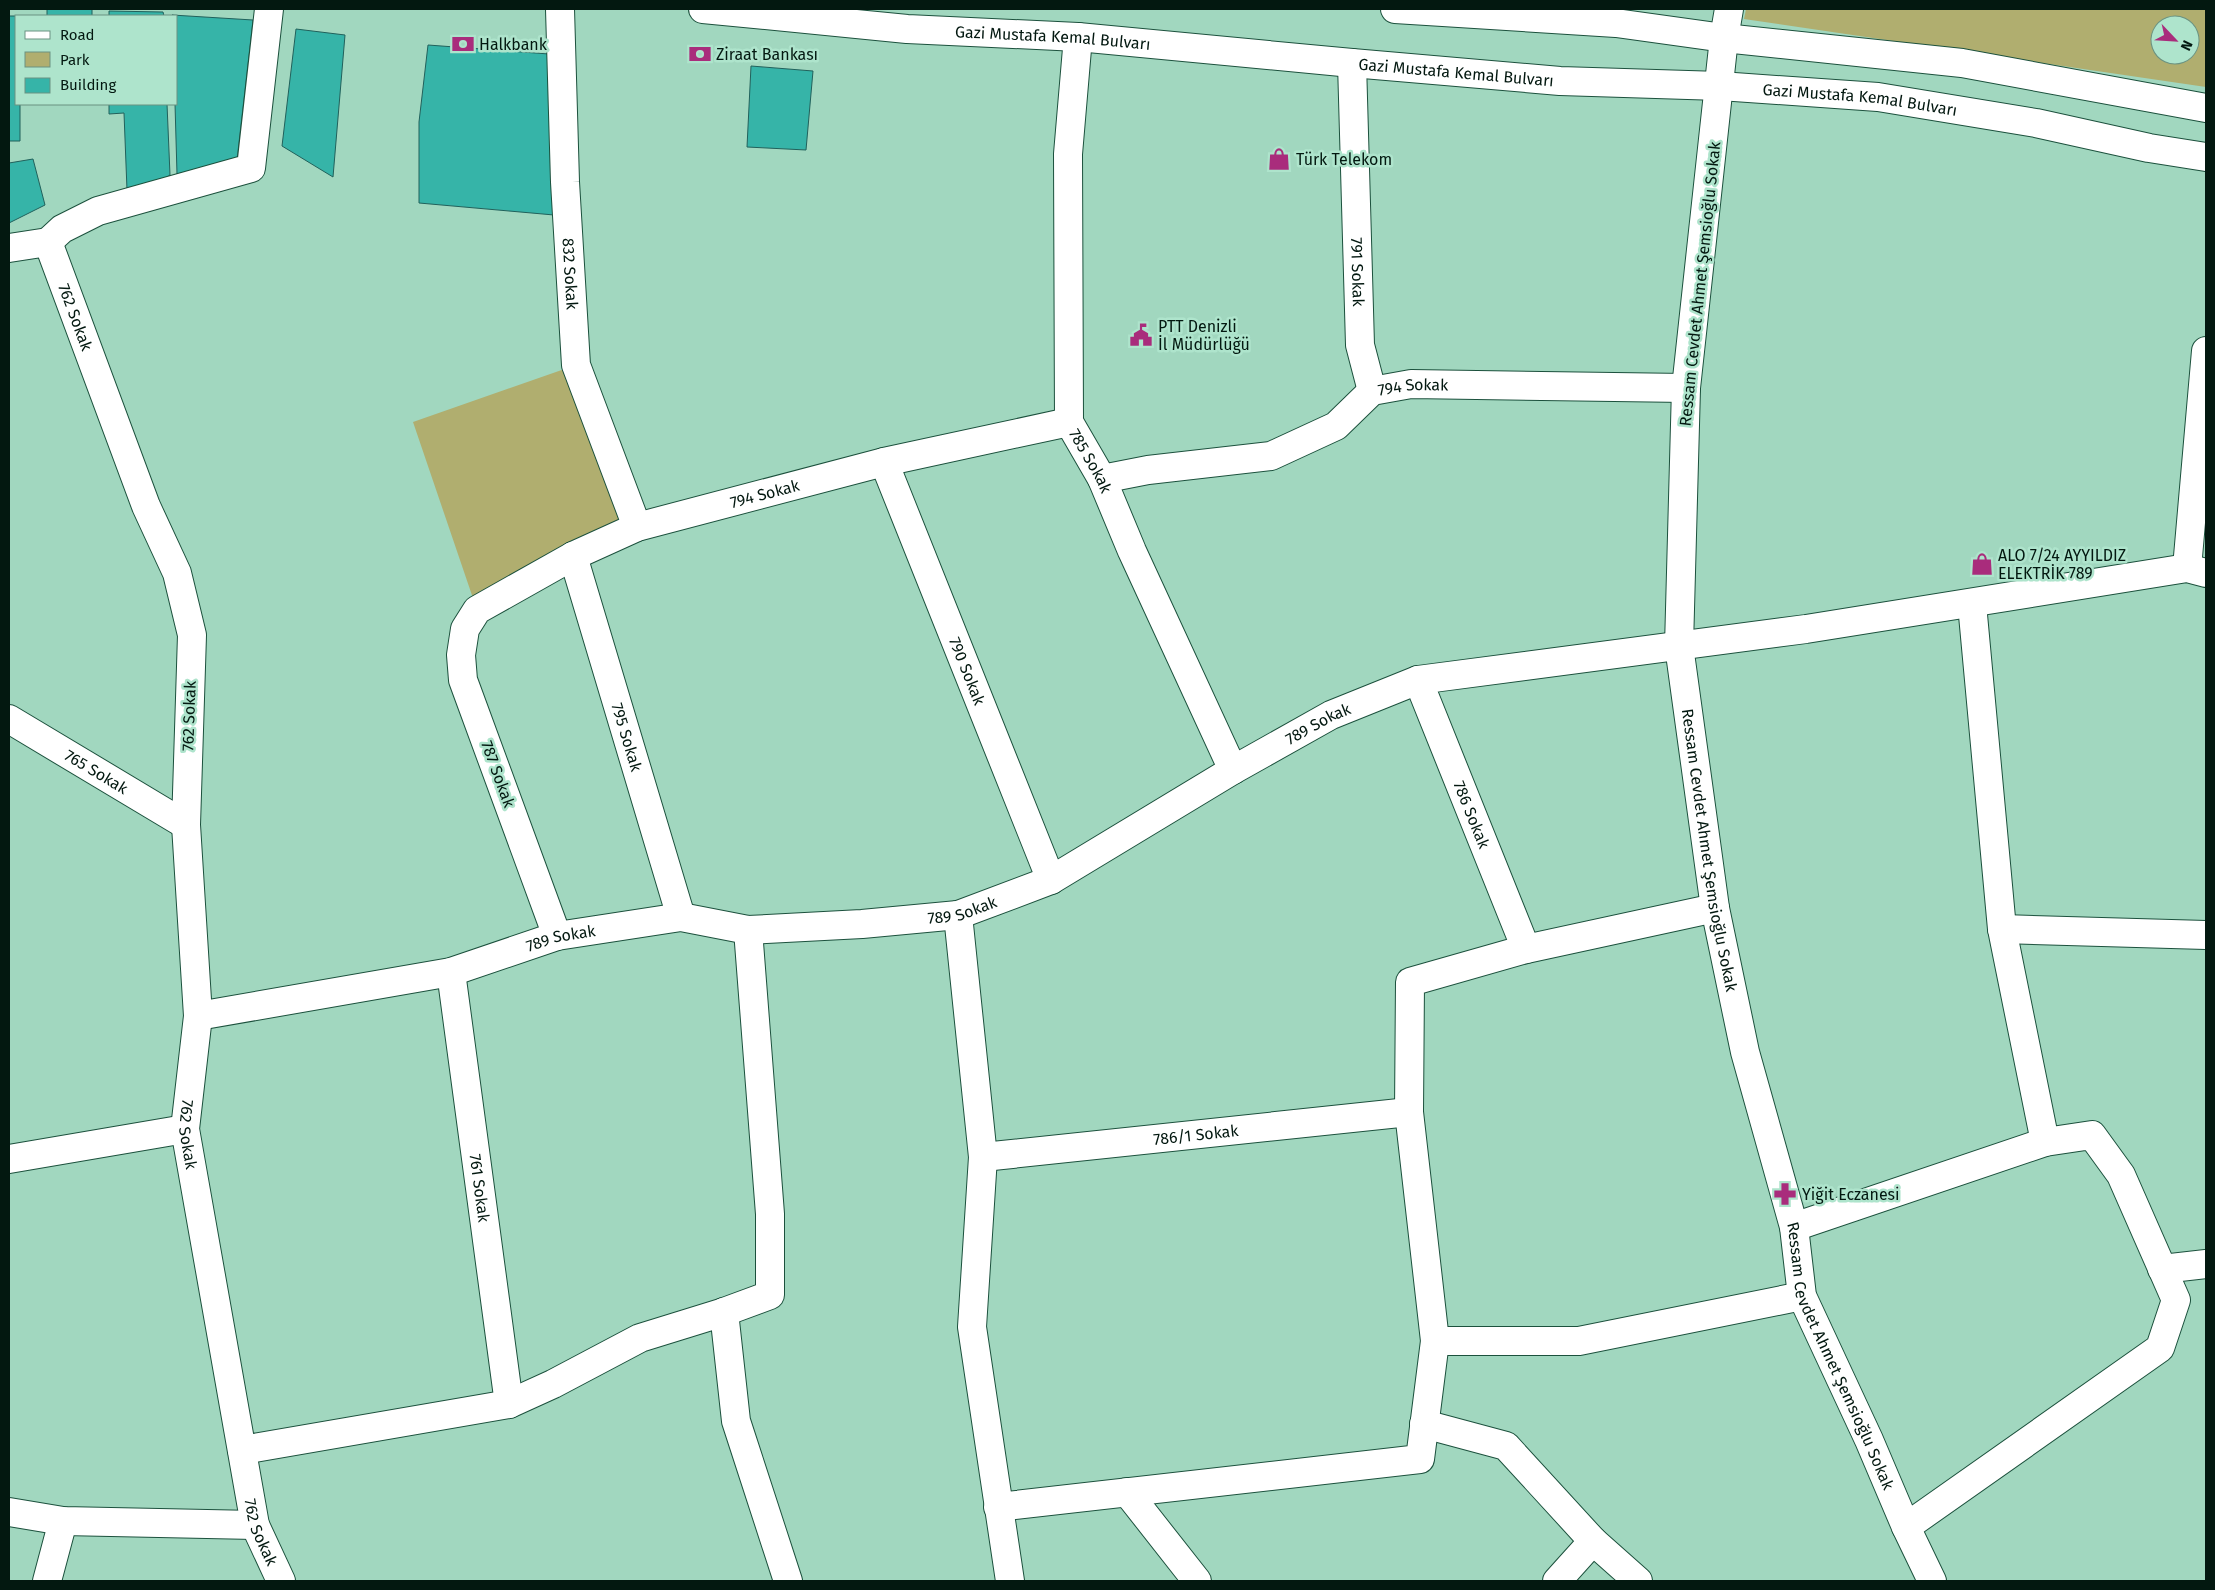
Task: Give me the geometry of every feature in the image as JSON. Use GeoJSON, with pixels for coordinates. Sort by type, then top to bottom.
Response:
{"type":"FeatureCollection","features":[{"type":"Feature","properties":{"kind":"street"},"geometry":{"type":"LineString","coordinates":[[9,248],[48,242],[62,229],[98,211],[251,168],[269,9]]}},
{"type":"Feature","properties":{"kind":"street","name":"832 Sokak"},"geometry":{"type":"LineString","coordinates":[[560,9],[565,182],[576,366],[637,527]]}},
{"type":"Feature","properties":{"kind":"street","name":"Gazi Mustafa Kemal Bulvarı"},"geometry":{"type":"LineString","coordinates":[[703,9],[908,29],[1078,37],[1560,81],[1720,86],[1878,97],[2036,123],[2150,148],[2206,157]]}},
{"type":"Feature","properties":{"kind":"street"},"geometry":{"type":"LineString","coordinates":[[1395,9],[1507,12],[1616,23],[1724,38],[1962,63],[2206,108]]}},
{"type":"Feature","properties":{"kind":"street","name":"Ressam Cevdet Ahmet Şemsioğlu Sokak"},"geometry":{"type":"LineString","coordinates":[[1729,9],[1724,38],[1686,388],[1680,646],[1715,908],[1745,1052],[1794,1227],[1802,1296],[1932,1581]]}},
{"type":"Feature","properties":{"kind":"street","name":"785 Sokak"},"geometry":{"type":"LineString","coordinates":[[1078,37],[1068,154],[1069,422],[1102,479],[1132,551],[1233,770]]}},
{"type":"Feature","properties":{"kind":"street","name":"791 Sokak"},"geometry":{"type":"LineString","coordinates":[[1352,63],[1360,344],[1372,391]]}},
{"type":"Feature","properties":{"kind":"street","name":"762 Sokak"},"geometry":{"type":"LineString","coordinates":[[48,242],[146,506],[177,573],[192,635],[186,825],[198,1016],[185,1129],[255,1525],[281,1581]]}},
{"type":"Feature","properties":{"kind":"street"},"geometry":{"type":"LineString","coordinates":[[2196,571],[2206,351]]}},
{"type":"Feature","properties":{"kind":"street","name":"794 Sokak"},"geometry":{"type":"LineString","coordinates":[[1102,479],[1148,470],[1271,456],[1336,426],[1372,391],[1411,384],[1686,388]]}},
{"type":"Feature","properties":{"kind":"street","name":"794 Sokak"},"geometry":{"type":"LineString","coordinates":[[477,610],[573,556],[637,527],[884,462],[1069,422]]}},
{"type":"Feature","properties":{"kind":"street","name":"790 Sokak"},"geometry":{"type":"LineString","coordinates":[[884,462],[1051,880]]}},
{"type":"Feature","properties":{"kind":"street","name":"795 Sokak"},"geometry":{"type":"LineString","coordinates":[[573,556],[681,917]]}},
{"type":"Feature","properties":{"kind":"street","name":"789 Sokak"},"geometry":{"type":"LineString","coordinates":[[198,1016],[451,972],[557,936],[681,917],[748,930],[862,924],[958,914],[1051,880],[1233,770],[1331,715],[1418,680],[1806,629],[2196,571]]}},
{"type":"Feature","properties":{"kind":"street"},"geometry":{"type":"LineString","coordinates":[[1972,604],[2002,930],[2045,1142]]}},
{"type":"Feature","properties":{"kind":"street","name":"787 Sokak"},"geometry":{"type":"LineString","coordinates":[[477,610],[465,629],[461,655],[463,680],[557,936]]}},
{"type":"Feature","properties":{"kind":"street","name":"786 Sokak"},"geometry":{"type":"LineString","coordinates":[[1418,680],[1526,949]]}},
{"type":"Feature","properties":{"kind":"street","name":"765 Sokak"},"geometry":{"type":"LineString","coordinates":[[9,719],[186,825]]}},
{"type":"Feature","properties":{"kind":"street"},"geometry":{"type":"LineString","coordinates":[[998,1507],[1420,1459],[1435,1341],[1409,1112],[1410,982],[1526,949],[1715,908]]}},
{"type":"Feature","properties":{"kind":"street"},"geometry":{"type":"LineString","coordinates":[[958,914],[983,1157],[972,1328],[1010,1581]]}},
{"type":"Feature","properties":{"kind":"street"},"geometry":{"type":"LineString","coordinates":[[242,1450],[509,1404],[553,1384],[640,1338],[724,1312],[770,1295],[770,1214],[748,930]]}},
{"type":"Feature","properties":{"kind":"street"},"geometry":{"type":"LineString","coordinates":[[2002,930],[2206,935]]}},
{"type":"Feature","properties":{"kind":"street","name":"761 Sokak"},"geometry":{"type":"LineString","coordinates":[[451,972],[509,1404]]}},
{"type":"Feature","properties":{"kind":"street","name":"786/1 Sokak"},"geometry":{"type":"LineString","coordinates":[[983,1157],[1409,1112]]}},
{"type":"Feature","properties":{"kind":"street"},"geometry":{"type":"LineString","coordinates":[[9,1158],[185,1129]]}},
{"type":"Feature","properties":{"kind":"street"},"geometry":{"type":"LineString","coordinates":[[1794,1227],[2045,1142],[2092,1135],[2121,1175],[2176,1300],[2160,1348],[1906,1527]]}},
{"type":"Feature","properties":{"kind":"street"},"geometry":{"type":"LineString","coordinates":[[2162,1269],[2206,1264]]}},
{"type":"Feature","properties":{"kind":"street"},"geometry":{"type":"LineString","coordinates":[[1435,1341],[1579,1341],[1802,1296]]}},
{"type":"Feature","properties":{"kind":"street"},"geometry":{"type":"LineString","coordinates":[[724,1312],[736,1421],[788,1581]]}},
{"type":"Feature","properties":{"kind":"street"},"geometry":{"type":"LineString","coordinates":[[1424,1424],[1506,1446],[1593,1540],[1638,1581]]}},
{"type":"Feature","properties":{"kind":"street"},"geometry":{"type":"LineString","coordinates":[[1127,1492],[1197,1581]]}},
{"type":"Feature","properties":{"kind":"street"},"geometry":{"type":"LineString","coordinates":[[9,1512],[63,1521],[255,1525]]}},
{"type":"Feature","properties":{"kind":"street"},"geometry":{"type":"LineString","coordinates":[[47,1581],[63,1521]]}},
{"type":"Feature","properties":{"kind":"street"},"geometry":{"type":"LineString","coordinates":[[1556,1581],[1593,1540]]}},
{"type":"Feature","properties":{"kind":"green space"},"geometry":{"type":"Polygon","coordinates":[[[1746,9],[2206,9],[2206,87],[1744,19],[1746,9]]]}},
{"type":"Feature","properties":{"kind":"green space"},"geometry":{"type":"Polygon","coordinates":[[[576,365],[637,527],[477,610],[413,422],[576,365]]]}},
{"type":"Feature","properties":{"kind":"building"},"geometry":{"type":"Polygon","coordinates":[[[47,9],[92,9],[92,15],[47,15],[47,9]]]}},
{"type":"Feature","properties":{"kind":"building"},"geometry":{"type":"Polygon","coordinates":[[[109,11],[163,12],[164,15],[109,15],[109,11]]]}},
{"type":"Feature","properties":{"kind":"building"},"geometry":{"type":"Polygon","coordinates":[[[178,15],[253,20],[237,160],[177,174],[175,105],[178,105],[178,15]]]}},
{"type":"Feature","properties":{"kind":"building"},"geometry":{"type":"Polygon","coordinates":[[[9,16],[15,16],[15,105],[20,105],[20,141],[9,141],[9,16]]]}},
{"type":"Feature","properties":{"kind":"building"},"geometry":{"type":"Polygon","coordinates":[[[296,29],[345,35],[333,177],[282,146],[296,29]]]}},
{"type":"Feature","properties":{"kind":"building"},"geometry":{"type":"Polygon","coordinates":[[[428,45],[549,54],[554,215],[419,203],[419,122],[428,45]]]}},
{"type":"Feature","properties":{"kind":"building"},"geometry":{"type":"Polygon","coordinates":[[[751,66],[813,71],[806,150],[747,147],[751,66]]]}},
{"type":"Feature","properties":{"kind":"building"},"geometry":{"type":"Polygon","coordinates":[[[109,105],[167,105],[170,175],[148,190],[127,190],[124,113],[109,114],[109,105]]]}},
{"type":"Feature","properties":{"kind":"building"},"geometry":{"type":"Polygon","coordinates":[[[33,159],[45,205],[9,223],[9,163],[33,159]]]}},
{"type":"Feature","properties":{"kind":"place","name":"Halkbank"},"geometry":{"type":"Point","coordinates":[463,44]}},
{"type":"Feature","properties":{"kind":"place","name":"Ziraat Bankası"},"geometry":{"type":"Point","coordinates":[700,54]}},
{"type":"Feature","properties":{"kind":"place","name":"Türk Telekom"},"geometry":{"type":"Point","coordinates":[1279,159]}},
{"type":"Feature","properties":{"kind":"place","name":"PTT Denizli İl Müdürlüğü"},"geometry":{"type":"Point","coordinates":[1141,335]}},
{"type":"Feature","properties":{"kind":"place","name":"ALO 7/24 AYYILDIZ ELEKTRİK 789"},"geometry":{"type":"Point","coordinates":[1982,564]}},
{"type":"Feature","properties":{"kind":"place","name":"Yiğit Eczanesi"},"geometry":{"type":"Point","coordinates":[1785,1194]}}]}
